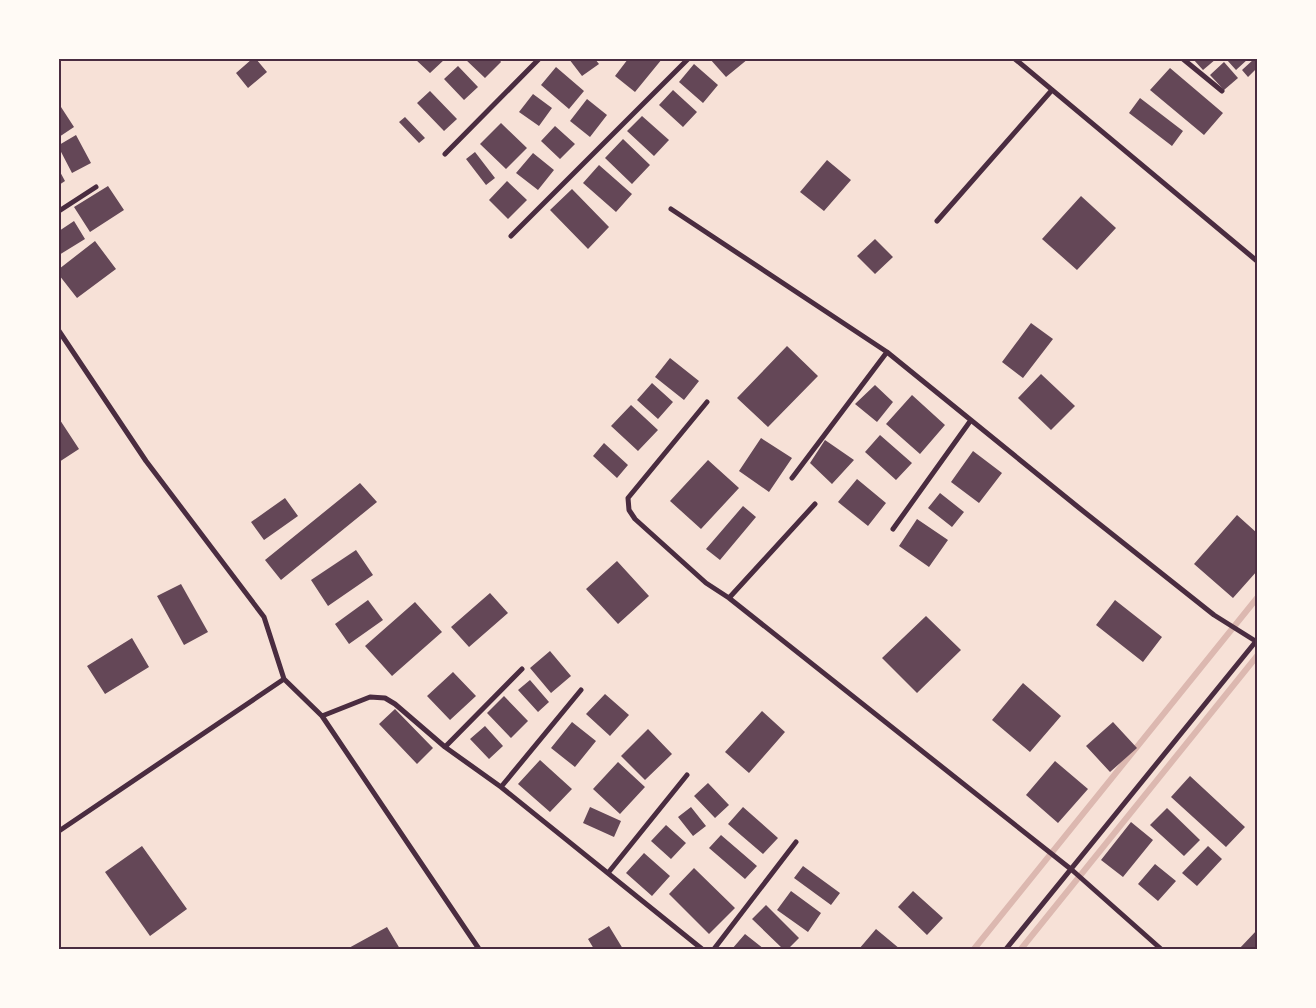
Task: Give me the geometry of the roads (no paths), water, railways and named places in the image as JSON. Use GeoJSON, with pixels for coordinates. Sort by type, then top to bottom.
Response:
{"type":"FeatureCollection","features":[{"type":"Feature","properties":{"kind":"street"},"geometry":{"type":"LineString","coordinates":[[445,154],[539,59]]}},
{"type":"Feature","properties":{"kind":"street"},"geometry":{"type":"LineString","coordinates":[[511,236],[688,59]]}},
{"type":"Feature","properties":{"kind":"street"},"geometry":{"type":"LineString","coordinates":[[1015,59],[1257,261]]}},
{"type":"Feature","properties":{"kind":"street"},"geometry":{"type":"LineString","coordinates":[[1183,59],[1222,91]]}},
{"type":"Feature","properties":{"kind":"street"},"geometry":{"type":"LineString","coordinates":[[937,221],[1052,90]]}},
{"type":"Feature","properties":{"kind":"street"},"geometry":{"type":"LineString","coordinates":[[59,211],[96,187]]}},
{"type":"Feature","properties":{"kind":"street"},"geometry":{"type":"LineString","coordinates":[[672,209],[888,352],[1214,615],[1257,641],[1006,949]]}},
{"type":"Feature","properties":{"kind":"street"},"geometry":{"type":"LineString","coordinates":[[59,331],[146,461],[264,617],[284,679],[322,716],[479,949]]}},
{"type":"Feature","properties":{"kind":"street"},"geometry":{"type":"LineString","coordinates":[[792,478],[888,352]]}},
{"type":"Feature","properties":{"kind":"street"},"geometry":{"type":"LineString","coordinates":[[707,402],[628,498],[629,510],[634,519],[706,583],[728,598],[1072,870],[1161,949]]}},
{"type":"Feature","properties":{"kind":"street"},"geometry":{"type":"LineString","coordinates":[[892,529],[971,420]]}},
{"type":"Feature","properties":{"kind":"street"},"geometry":{"type":"LineString","coordinates":[[728,598],[815,504]]}},
{"type":"Feature","properties":{"kind":"street"},"geometry":{"type":"LineString","coordinates":[[445,747],[522,669]]}},
{"type":"Feature","properties":{"kind":"street"},"geometry":{"type":"LineString","coordinates":[[59,830],[284,679]]}},
{"type":"Feature","properties":{"kind":"street"},"geometry":{"type":"LineString","coordinates":[[501,788],[581,690]]}},
{"type":"Feature","properties":{"kind":"street"},"geometry":{"type":"LineString","coordinates":[[322,716],[370,696],[385,698],[395,704],[445,747],[501,788],[702,949]]}},
{"type":"Feature","properties":{"kind":"street"},"geometry":{"type":"LineString","coordinates":[[608,873],[687,775]]}},
{"type":"Feature","properties":{"kind":"street"},"geometry":{"type":"LineString","coordinates":[[714,949],[796,842]]}},
{"type":"Feature","properties":{"kind":"waterway"},"geometry":{"type":"LineString","coordinates":[[974,949],[1257,598]]}},
{"type":"Feature","properties":{"kind":"waterway"},"geometry":{"type":"LineString","coordinates":[[1021,949],[1257,656]]}}]}
